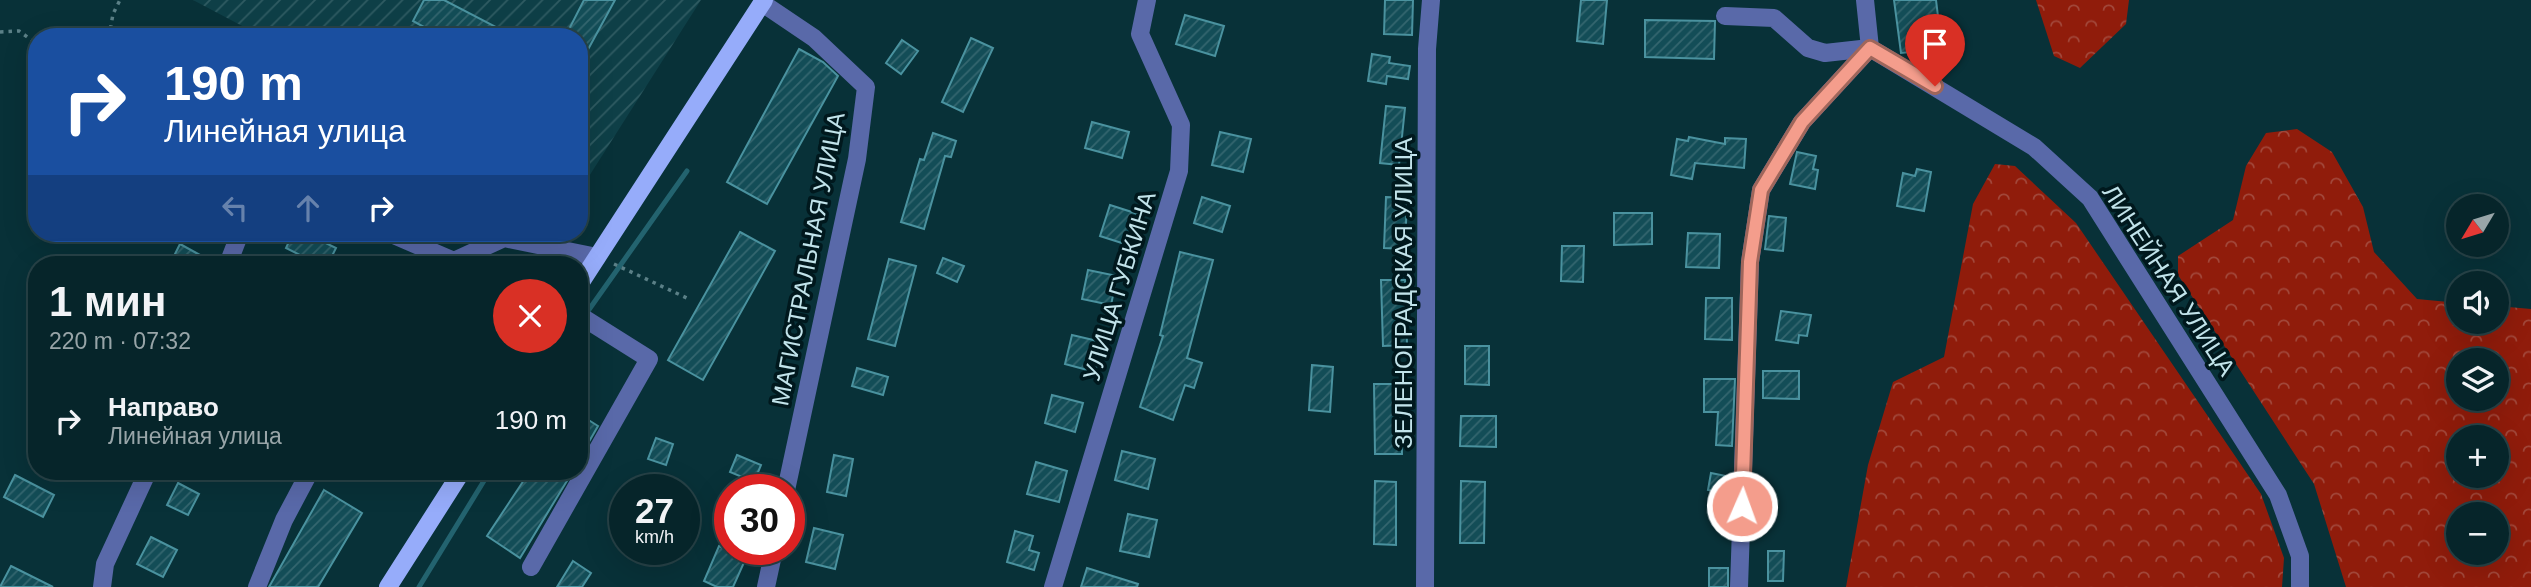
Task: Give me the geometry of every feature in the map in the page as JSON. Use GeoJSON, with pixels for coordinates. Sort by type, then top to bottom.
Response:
{"type":"FeatureCollection","features":[{"type":"Feature","properties":{"kind":"main road","name":"МАГИСТРАЛЬНАЯ УЛИЦА"},"geometry":{"type":"LineString","coordinates":[[588,271],[763,1]]}},
{"type":"Feature","properties":{"kind":"main road"},"geometry":{"type":"LineString","coordinates":[[388,587],[456,480]]}},
{"type":"Feature","properties":{"kind":"street","name":"УЛИЦА ГУБКИНА"},"geometry":{"type":"LineString","coordinates":[[1053,587],[1179,171],[1181,125],[1140,34],[1147,0]]}},
{"type":"Feature","properties":{"kind":"street","name":"ЗЕЛЕНОГРАДСКАЯ УЛИЦА"},"geometry":{"type":"LineString","coordinates":[[1425,587],[1427,49],[1431,0]]}},
{"type":"Feature","properties":{"kind":"street"},"geometry":{"type":"LineString","coordinates":[[1739,587],[1750,262],[1761,190],[1802,122],[1870,48],[1865,0]]}},
{"type":"Feature","properties":{"kind":"street","name":"МАГИСТРАЛЬНАЯ УЛИЦА"},"geometry":{"type":"LineString","coordinates":[[763,1],[814,38],[866,87],[857,159],[789,474]]}},
{"type":"Feature","properties":{"kind":"street"},"geometry":{"type":"LineString","coordinates":[[1725,16],[1774,18],[1808,48],[1825,53],[1870,48]]}},
{"type":"Feature","properties":{"kind":"street","name":"ЛИНЕЙНАЯ УЛИЦА"},"geometry":{"type":"LineString","coordinates":[[1870,48],[2034,147],[2090,198],[2278,495],[2300,556],[2300,587]]}},
{"type":"Feature","properties":{"kind":"street"},"geometry":{"type":"LineString","coordinates":[[408,242],[438,256]]}},
{"type":"Feature","properties":{"kind":"street"},"geometry":{"type":"LineString","coordinates":[[467,256],[496,242]]}},
{"type":"Feature","properties":{"kind":"street"},"geometry":{"type":"LineString","coordinates":[[524,242],[597,257]]}},
{"type":"Feature","properties":{"kind":"street"},"geometry":{"type":"LineString","coordinates":[[588,321],[649,359],[588,467]]}},
{"type":"Feature","properties":{"kind":"street"},"geometry":{"type":"LineString","coordinates":[[102,587],[105,564],[144,480]]}},
{"type":"Feature","properties":{"kind":"street"},"geometry":{"type":"LineString","coordinates":[[257,587],[284,520],[305,480]]}},
{"type":"Feature","properties":{"kind":"street"},"geometry":{"type":"LineString","coordinates":[[531,567],[580,480]]}},
{"type":"Feature","properties":{"kind":"street"},"geometry":{"type":"LineString","coordinates":[[766,587],[771,565]]}},
{"type":"Feature","properties":{"kind":"path"},"geometry":{"type":"LineString","coordinates":[[111,28],[113,14],[120,0]]}},
{"type":"Feature","properties":{"kind":"path"},"geometry":{"type":"LineString","coordinates":[[0,32],[19,31],[28,38]]}},
{"type":"Feature","properties":{"kind":"path"},"geometry":{"type":"LineString","coordinates":[[614,264],[660,288],[689,299]]}},
{"type":"Feature","properties":{"kind":"shaded area"},"geometry":{"type":"Polygon","coordinates":[[[193,0],[701,0],[588,178],[588,28],[246,28],[193,0]]]}},
{"type":"Feature","properties":{"kind":"green space"},"geometry":{"type":"Polygon","coordinates":[[[2036,0],[2129,0],[2126,24],[2080,68],[2054,56],[2036,0]]]}},
{"type":"Feature","properties":{"kind":"green space"},"geometry":{"type":"Polygon","coordinates":[[[2297,129],[2332,152],[2363,207],[2374,252],[2417,299],[2446,302],[2446,334],[2509,334],[2509,307],[2531,309],[2531,587],[2346,587],[2314,484],[2178,275],[2178,256],[2233,220],[2246,166],[2266,133],[2297,129]]]}},
{"type":"Feature","properties":{"kind":"green space"},"geometry":{"type":"Polygon","coordinates":[[[1995,164],[2015,166],[2076,223],[2261,494],[2284,558],[2282,587],[1846,587],[1868,465],[1893,382],[1944,357],[1973,204],[1995,164]]]}},
{"type":"Feature","properties":{"kind":"building"},"geometry":{"type":"Polygon","coordinates":[[[424,0],[444,0],[498,28],[426,28],[413,21],[424,0]]]}},
{"type":"Feature","properties":{"kind":"building"},"geometry":{"type":"Polygon","coordinates":[[[584,0],[615,0],[588,50],[588,28],[570,28],[584,0]]]}},
{"type":"Feature","properties":{"kind":"building"},"geometry":{"type":"Polygon","coordinates":[[[1385,0],[1413,0],[1412,35],[1384,34],[1385,0]]]}},
{"type":"Feature","properties":{"kind":"building"},"geometry":{"type":"Polygon","coordinates":[[[1581,0],[1607,0],[1603,44],[1577,41],[1581,0]]]}},
{"type":"Feature","properties":{"kind":"building"},"geometry":{"type":"Polygon","coordinates":[[[1894,0],[1936,0],[1942,49],[1901,53],[1894,0]]]}},
{"type":"Feature","properties":{"kind":"building"},"geometry":{"type":"Polygon","coordinates":[[[1185,15],[1224,26],[1215,56],[1176,44],[1185,15]]]}},
{"type":"Feature","properties":{"kind":"building"},"geometry":{"type":"Polygon","coordinates":[[[1645,20],[1715,21],[1714,59],[1645,57],[1645,20]]]}},
{"type":"Feature","properties":{"kind":"building"},"geometry":{"type":"Polygon","coordinates":[[[971,38],[993,48],[963,112],[942,102],[971,38]]]}},
{"type":"Feature","properties":{"kind":"building"},"geometry":{"type":"Polygon","coordinates":[[[902,40],[918,51],[901,74],[886,63],[902,40]]]}},
{"type":"Feature","properties":{"kind":"building"},"geometry":{"type":"Polygon","coordinates":[[[799,49],[823,62],[838,76],[767,204],[727,182],[799,49]]]}},
{"type":"Feature","properties":{"kind":"building"},"geometry":{"type":"Polygon","coordinates":[[[1372,54],[1390,57],[1389,63],[1410,66],[1408,79],[1387,76],[1386,84],[1368,81],[1372,54]]]}},
{"type":"Feature","properties":{"kind":"building"},"geometry":{"type":"Polygon","coordinates":[[[1386,106],[1405,108],[1399,165],[1380,163],[1386,106]]]}},
{"type":"Feature","properties":{"kind":"building"},"geometry":{"type":"Polygon","coordinates":[[[1092,122],[1129,132],[1122,158],[1085,148],[1092,122]]]}},
{"type":"Feature","properties":{"kind":"building"},"geometry":{"type":"Polygon","coordinates":[[[1220,132],[1251,139],[1243,172],[1212,165],[1220,132]]]}},
{"type":"Feature","properties":{"kind":"building"},"geometry":{"type":"Polygon","coordinates":[[[933,133],[956,141],[951,157],[945,156],[924,229],[901,222],[920,159],[924,160],[933,133]]]}},
{"type":"Feature","properties":{"kind":"building"},"geometry":{"type":"Polygon","coordinates":[[[1689,137],[1725,144],[1725,138],[1746,139],[1744,168],[1695,163],[1692,179],[1671,175],[1677,139],[1688,141],[1689,137]]]}},
{"type":"Feature","properties":{"kind":"building"},"geometry":{"type":"Polygon","coordinates":[[[1797,152],[1816,156],[1813,169],[1818,170],[1815,189],[1790,184],[1797,152]]]}},
{"type":"Feature","properties":{"kind":"building"},"geometry":{"type":"Polygon","coordinates":[[[1917,169],[1931,172],[1924,211],[1897,206],[1903,173],[1915,176],[1917,169]]]}},
{"type":"Feature","properties":{"kind":"building"},"geometry":{"type":"Polygon","coordinates":[[[1202,197],[1230,206],[1222,232],[1194,223],[1202,197]]]}},
{"type":"Feature","properties":{"kind":"building"},"geometry":{"type":"Polygon","coordinates":[[[1386,197],[1407,198],[1405,249],[1384,248],[1386,197]]]}},
{"type":"Feature","properties":{"kind":"building"},"geometry":{"type":"Polygon","coordinates":[[[1110,205],[1138,214],[1128,245],[1100,236],[1110,205]]]}},
{"type":"Feature","properties":{"kind":"building"},"geometry":{"type":"Polygon","coordinates":[[[1614,213],[1652,213],[1652,244],[1614,245],[1614,213]]]}},
{"type":"Feature","properties":{"kind":"building"},"geometry":{"type":"Polygon","coordinates":[[[1769,216],[1786,218],[1783,251],[1765,249],[1769,216]]]}},
{"type":"Feature","properties":{"kind":"building"},"geometry":{"type":"Polygon","coordinates":[[[740,232],[775,251],[703,380],[668,360],[740,232]]]}},
{"type":"Feature","properties":{"kind":"building"},"geometry":{"type":"Polygon","coordinates":[[[1688,233],[1720,234],[1719,268],[1686,267],[1688,233]]]}},
{"type":"Feature","properties":{"kind":"building"},"geometry":{"type":"Polygon","coordinates":[[[289,242],[324,242],[336,248],[332,256],[302,256],[286,248],[289,242]]]}},
{"type":"Feature","properties":{"kind":"building"},"geometry":{"type":"Polygon","coordinates":[[[180,244],[200,255],[199,256],[174,256],[180,244]]]}},
{"type":"Feature","properties":{"kind":"building"},"geometry":{"type":"Polygon","coordinates":[[[1562,246],[1584,246],[1583,282],[1561,281],[1562,246]]]}},
{"type":"Feature","properties":{"kind":"building"},"geometry":{"type":"Polygon","coordinates":[[[1180,252],[1213,260],[1187,358],[1202,363],[1194,388],[1185,385],[1173,420],[1140,407],[1163,336],[1160,335],[1180,252]]]}},
{"type":"Feature","properties":{"kind":"building"},"geometry":{"type":"Polygon","coordinates":[[[943,258],[964,266],[957,282],[937,273],[943,258]]]}},
{"type":"Feature","properties":{"kind":"building"},"geometry":{"type":"Polygon","coordinates":[[[889,259],[916,266],[895,346],[868,339],[889,259]]]}},
{"type":"Feature","properties":{"kind":"building"},"geometry":{"type":"Polygon","coordinates":[[[1088,270],[1117,276],[1111,305],[1082,299],[1088,270]]]}},
{"type":"Feature","properties":{"kind":"building"},"geometry":{"type":"Polygon","coordinates":[[[1381,280],[1405,280],[1407,345],[1383,346],[1381,280]]]}},
{"type":"Feature","properties":{"kind":"building"},"geometry":{"type":"Polygon","coordinates":[[[1706,298],[1732,298],[1732,340],[1705,339],[1706,298]]]}},
{"type":"Feature","properties":{"kind":"building"},"geometry":{"type":"Polygon","coordinates":[[[1781,311],[1811,315],[1807,336],[1799,335],[1798,343],[1776,340],[1781,311]]]}},
{"type":"Feature","properties":{"kind":"building"},"geometry":{"type":"Polygon","coordinates":[[[1072,335],[1102,342],[1095,372],[1065,364],[1072,335]]]}},
{"type":"Feature","properties":{"kind":"building"},"geometry":{"type":"Polygon","coordinates":[[[1465,346],[1489,346],[1489,385],[1465,384],[1465,346]]]}},
{"type":"Feature","properties":{"kind":"building"},"geometry":{"type":"Polygon","coordinates":[[[1312,365],[1333,367],[1330,412],[1309,410],[1312,365]]]}},
{"type":"Feature","properties":{"kind":"building"},"geometry":{"type":"Polygon","coordinates":[[[857,368],[888,377],[883,395],[852,386],[857,368]]]}},
{"type":"Feature","properties":{"kind":"building"},"geometry":{"type":"Polygon","coordinates":[[[1763,371],[1799,371],[1799,399],[1763,398],[1763,371]]]}},
{"type":"Feature","properties":{"kind":"building"},"geometry":{"type":"Polygon","coordinates":[[[1704,379],[1735,379],[1732,446],[1716,445],[1718,412],[1704,412],[1704,379]]]}},
{"type":"Feature","properties":{"kind":"building"},"geometry":{"type":"Polygon","coordinates":[[[1374,384],[1401,384],[1402,454],[1375,454],[1374,384]]]}},
{"type":"Feature","properties":{"kind":"building"},"geometry":{"type":"Polygon","coordinates":[[[1052,395],[1083,403],[1075,432],[1045,423],[1052,395]]]}},
{"type":"Feature","properties":{"kind":"building"},"geometry":{"type":"Polygon","coordinates":[[[1461,416],[1496,416],[1496,447],[1460,446],[1461,416]]]}},
{"type":"Feature","properties":{"kind":"building"},"geometry":{"type":"Polygon","coordinates":[[[588,420],[598,426],[588,443],[588,420]]]}},
{"type":"Feature","properties":{"kind":"building"},"geometry":{"type":"Polygon","coordinates":[[[656,438],[673,444],[666,465],[648,459],[656,438]]]}},
{"type":"Feature","properties":{"kind":"building"},"geometry":{"type":"Polygon","coordinates":[[[1122,451],[1155,459],[1148,489],[1115,480],[1122,451]]]}},
{"type":"Feature","properties":{"kind":"building"},"geometry":{"type":"Polygon","coordinates":[[[737,455],[761,465],[757,474],[730,472],[737,455]]]}},
{"type":"Feature","properties":{"kind":"building"},"geometry":{"type":"Polygon","coordinates":[[[834,455],[853,459],[846,496],[827,492],[834,455]]]}},
{"type":"Feature","properties":{"kind":"building"},"geometry":{"type":"Polygon","coordinates":[[[1036,462],[1067,471],[1059,502],[1027,494],[1036,462]]]}},
{"type":"Feature","properties":{"kind":"building"},"geometry":{"type":"Polygon","coordinates":[[[1711,473],[1731,477],[1731,494],[1708,490],[1711,473]]]}},
{"type":"Feature","properties":{"kind":"building"},"geometry":{"type":"Polygon","coordinates":[[[15,475],[54,495],[43,517],[4,497],[15,475]]]}},
{"type":"Feature","properties":{"kind":"building"},"geometry":{"type":"Polygon","coordinates":[[[524,480],[568,480],[520,558],[487,536],[524,480]]]}},
{"type":"Feature","properties":{"kind":"building"},"geometry":{"type":"Polygon","coordinates":[[[1375,481],[1396,482],[1396,545],[1374,544],[1375,481]]]}},
{"type":"Feature","properties":{"kind":"building"},"geometry":{"type":"Polygon","coordinates":[[[1461,481],[1485,482],[1484,543],[1460,543],[1461,481]]]}},
{"type":"Feature","properties":{"kind":"building"},"geometry":{"type":"Polygon","coordinates":[[[178,483],[199,494],[188,515],[167,505],[178,483]]]}},
{"type":"Feature","properties":{"kind":"building"},"geometry":{"type":"Polygon","coordinates":[[[324,490],[362,513],[318,587],[269,587],[324,490]]]}},
{"type":"Feature","properties":{"kind":"building"},"geometry":{"type":"Polygon","coordinates":[[[1128,514],[1157,520],[1149,557],[1120,551],[1128,514]]]}},
{"type":"Feature","properties":{"kind":"building"},"geometry":{"type":"Polygon","coordinates":[[[814,528],[843,535],[835,569],[806,562],[814,528]]]}},
{"type":"Feature","properties":{"kind":"building"},"geometry":{"type":"Polygon","coordinates":[[[1015,531],[1033,536],[1029,550],[1039,553],[1034,570],[1007,562],[1015,531]]]}},
{"type":"Feature","properties":{"kind":"building"},"geometry":{"type":"Polygon","coordinates":[[[151,537],[177,550],[163,577],[137,564],[151,537]]]}},
{"type":"Feature","properties":{"kind":"building"},"geometry":{"type":"Polygon","coordinates":[[[1768,551],[1784,551],[1783,581],[1768,581],[1768,551]]]}},
{"type":"Feature","properties":{"kind":"building"},"geometry":{"type":"Polygon","coordinates":[[[714,558],[714,565],[743,565],[733,587],[717,587],[704,581],[714,558]]]}},
{"type":"Feature","properties":{"kind":"building"},"geometry":{"type":"Polygon","coordinates":[[[573,561],[591,573],[582,587],[557,587],[573,561]]]}},
{"type":"Feature","properties":{"kind":"building"},"geometry":{"type":"Polygon","coordinates":[[[11,566],[53,587],[0,587],[11,566]]]}},
{"type":"Feature","properties":{"kind":"building"},"geometry":{"type":"Polygon","coordinates":[[[1087,568],[1138,584],[1137,587],[1081,587],[1087,568]]]}},
{"type":"Feature","properties":{"kind":"building"},"geometry":{"type":"Polygon","coordinates":[[[1709,568],[1728,568],[1728,587],[1709,587],[1709,568]]]}},
{"type":"Feature","properties":{"kind":"waterway"},"geometry":{"type":"LineString","coordinates":[[588,311],[687,171]]}},
{"type":"Feature","properties":{"kind":"waterway"},"geometry":{"type":"LineString","coordinates":[[419,587],[484,480]]}},
{"type":"Feature","properties":{"kind":"route"},"geometry":{"type":"LineString","coordinates":[[1742,506],[1750,262],[1761,190],[1802,122],[1870,48],[1935,86]]}}]}
